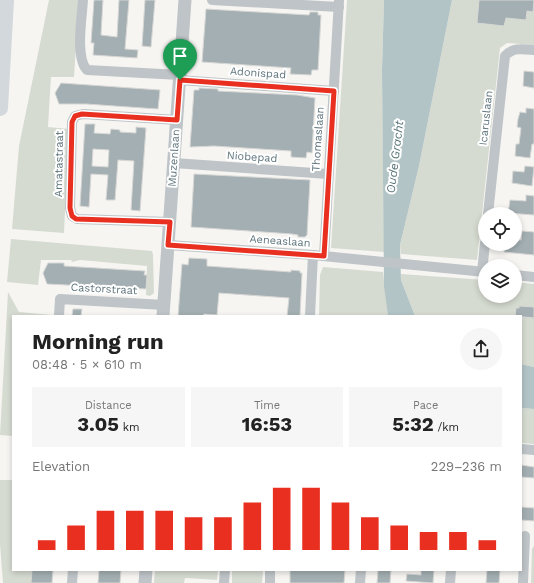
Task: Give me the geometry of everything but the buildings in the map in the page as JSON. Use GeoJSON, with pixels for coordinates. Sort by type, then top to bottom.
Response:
{"type":"FeatureCollection","features":[{"type":"Feature","properties":{"kind":"main road"},"geometry":{"type":"LineString","coordinates":[[0,108],[6,0]]}},
{"type":"Feature","properties":{"kind":"street","name":"Adonispad"},"geometry":{"type":"LineString","coordinates":[[83,0],[80,56],[82,65],[87,70],[334,91]]}},
{"type":"Feature","properties":{"kind":"street","name":"Muzenlaan"},"geometry":{"type":"LineString","coordinates":[[164,310],[185,0]]}},
{"type":"Feature","properties":{"kind":"street"},"geometry":{"type":"LineString","coordinates":[[212,0],[339,4]]}},
{"type":"Feature","properties":{"kind":"street","name":"Thomaslaan"},"geometry":{"type":"LineString","coordinates":[[324,256],[339,4]]}},
{"type":"Feature","properties":{"kind":"street","name":"Icaruslaan"},"geometry":{"type":"LineString","coordinates":[[489,207],[505,56],[510,50],[534,50]]}},
{"type":"Feature","properties":{"kind":"street","name":"Amatastraat"},"geometry":{"type":"LineString","coordinates":[[170,222],[76,219],[72,216],[70,208],[72,122],[75,116],[82,114],[177,120]]}},
{"type":"Feature","properties":{"kind":"street","name":"Niobepad"},"geometry":{"type":"LineString","coordinates":[[174,163],[328,174]]}},
{"type":"Feature","properties":{"kind":"street","name":"Aeneaslaan"},"geometry":{"type":"LineString","coordinates":[[168,245],[324,256],[478,271]]}},
{"type":"Feature","properties":{"kind":"street"},"geometry":{"type":"LineString","coordinates":[[310,315],[312,255]]}},
{"type":"Feature","properties":{"kind":"street"},"geometry":{"type":"LineString","coordinates":[[522,276],[534,277]]}},
{"type":"Feature","properties":{"kind":"street","name":"Castorstraat"},"geometry":{"type":"LineString","coordinates":[[58,315],[60,299],[164,310]]}},
{"type":"Feature","properties":{"kind":"street"},"geometry":{"type":"LineString","coordinates":[[522,449],[534,450]]}},
{"type":"Feature","properties":{"kind":"street"},"geometry":{"type":"LineString","coordinates":[[523,583],[527,536]]}},
{"type":"Feature","properties":{"kind":"street"},"geometry":{"type":"LineString","coordinates":[[72,583],[73,571]]}},
{"type":"Feature","properties":{"kind":"street"},"geometry":{"type":"LineString","coordinates":[[145,583],[146,571]]}},
{"type":"Feature","properties":{"kind":"street"},"geometry":{"type":"LineString","coordinates":[[224,583],[225,571]]}},
{"type":"Feature","properties":{"kind":"street"},"geometry":{"type":"LineString","coordinates":[[270,571],[270,583]]}},
{"type":"Feature","properties":{"kind":"street"},"geometry":{"type":"LineString","coordinates":[[360,583],[361,571]]}},
{"type":"Feature","properties":{"kind":"street"},"geometry":{"type":"LineString","coordinates":[[450,583],[451,571]]}},
{"type":"Feature","properties":{"kind":"shaded area"},"geometry":{"type":"Polygon","coordinates":[[[49,0],[79,0],[74,77],[51,77],[48,127],[69,129],[64,233],[12,229],[19,146],[49,0]]]}},
{"type":"Feature","properties":{"kind":"shaded area"},"geometry":{"type":"Polygon","coordinates":[[[347,0],[384,0],[382,70],[384,252],[331,248],[347,0]]]}},
{"type":"Feature","properties":{"kind":"shaded area"},"geometry":{"type":"Polygon","coordinates":[[[452,0],[534,0],[534,45],[507,43],[500,48],[483,207],[478,207],[477,260],[401,254],[400,245],[419,166],[452,0]]]}},
{"type":"Feature","properties":{"kind":"shaded area"},"geometry":{"type":"Polygon","coordinates":[[[11,239],[152,251],[154,293],[150,296],[146,295],[147,266],[80,260],[72,262],[71,260],[41,260],[38,285],[7,282],[11,239]]]}},
{"type":"Feature","properties":{"kind":"shaded area"},"geometry":{"type":"Polygon","coordinates":[[[323,267],[383,272],[388,315],[319,315],[320,275],[323,267]]]}},
{"type":"Feature","properties":{"kind":"shaded area"},"geometry":{"type":"Polygon","coordinates":[[[401,274],[478,280],[478,303],[522,303],[522,283],[534,284],[534,367],[522,364],[522,315],[415,315],[401,280],[401,274]]]}},
{"type":"Feature","properties":{"kind":"shaded area"},"geometry":{"type":"Polygon","coordinates":[[[8,292],[19,312],[52,315],[12,315],[12,436],[0,435],[8,292]]]}},
{"type":"Feature","properties":{"kind":"shaded area"},"geometry":{"type":"Polygon","coordinates":[[[522,408],[534,409],[534,444],[522,443],[522,408]]]}},
{"type":"Feature","properties":{"kind":"shaded area"},"geometry":{"type":"Polygon","coordinates":[[[0,480],[12,480],[12,571],[33,571],[32,583],[3,583],[0,544],[0,480]]]}},
{"type":"Feature","properties":{"kind":"shaded area"},"geometry":{"type":"Polygon","coordinates":[[[534,546],[534,583],[531,583],[532,549],[534,546]]]}},
{"type":"Feature","properties":{"kind":"shaded area"},"geometry":{"type":"Polygon","coordinates":[[[155,571],[218,571],[217,580],[185,578],[184,583],[154,583],[155,571]]]}},
{"type":"Feature","properties":{"kind":"shaded area"},"geometry":{"type":"Polygon","coordinates":[[[232,571],[263,571],[262,583],[232,583],[232,571]]]}},
{"type":"Feature","properties":{"kind":"water","name":"Oude Gracht"},"geometry":{"type":"Polygon","coordinates":[[[384,0],[452,0],[419,166],[400,245],[401,280],[415,315],[388,315],[384,286],[382,70],[384,0]]]}},
{"type":"Feature","properties":{"kind":"water"},"geometry":{"type":"Polygon","coordinates":[[[522,364],[534,367],[534,409],[522,408],[522,364]]]}},
{"type":"Feature","properties":{"kind":"route"},"geometry":{"type":"LineString","coordinates":[[180,80],[334,91],[324,256],[168,245],[170,222],[76,219],[72,216],[70,208],[72,122],[75,116],[82,114],[166,118],[177,120],[180,80]]}}]}
